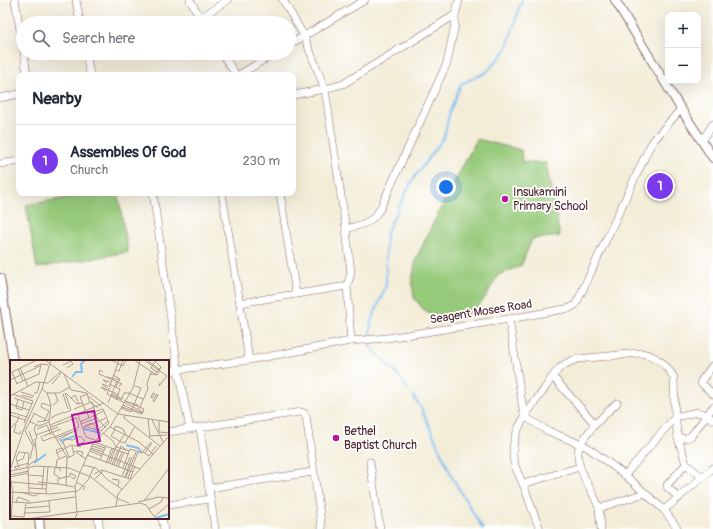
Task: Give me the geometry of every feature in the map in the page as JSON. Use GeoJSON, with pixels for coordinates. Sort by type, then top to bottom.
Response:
{"type":"FeatureCollection","features":[{"type":"Feature","properties":{"kind":"street"},"geometry":{"type":"LineString","coordinates":[[15,0],[18,16]]}},
{"type":"Feature","properties":{"kind":"street"},"geometry":{"type":"LineString","coordinates":[[76,0],[79,16]]}},
{"type":"Feature","properties":{"kind":"street"},"geometry":{"type":"LineString","coordinates":[[190,0],[200,16]]}},
{"type":"Feature","properties":{"kind":"street"},"geometry":{"type":"LineString","coordinates":[[207,16],[228,0]]}},
{"type":"Feature","properties":{"kind":"street"},"geometry":{"type":"LineString","coordinates":[[283,0],[292,16]]}},
{"type":"Feature","properties":{"kind":"street"},"geometry":{"type":"LineString","coordinates":[[296,41],[365,0]]}},
{"type":"Feature","properties":{"kind":"street"},"geometry":{"type":"LineString","coordinates":[[346,229],[370,221],[376,216],[380,209],[447,63],[453,39],[455,15],[459,0]]}},
{"type":"Feature","properties":{"kind":"street"},"geometry":{"type":"LineString","coordinates":[[615,0],[681,109],[713,158]]}},
{"type":"Feature","properties":{"kind":"street"},"geometry":{"type":"LineString","coordinates":[[296,94],[343,84],[455,15]]}},
{"type":"Feature","properties":{"kind":"street"},"geometry":{"type":"LineString","coordinates":[[296,22],[304,36],[325,89],[346,229],[351,273],[347,286],[351,341]]}},
{"type":"Feature","properties":{"kind":"street"},"geometry":{"type":"LineString","coordinates":[[25,60],[27,72]]}},
{"type":"Feature","properties":{"kind":"street"},"geometry":{"type":"LineString","coordinates":[[87,60],[89,72]]}},
{"type":"Feature","properties":{"kind":"street"},"geometry":{"type":"LineString","coordinates":[[227,60],[236,72]]}},
{"type":"Feature","properties":{"kind":"street"},"geometry":{"type":"LineString","coordinates":[[243,72],[263,60]]}},
{"type":"Feature","properties":{"kind":"street"},"geometry":{"type":"LineString","coordinates":[[0,98],[16,95]]}},
{"type":"Feature","properties":{"kind":"street","name":"Seagent Moses Road"},"geometry":{"type":"LineString","coordinates":[[169,371],[249,360],[351,341],[387,338],[570,308],[575,305],[652,141],[681,109]]}},
{"type":"Feature","properties":{"kind":"street"},"geometry":{"type":"LineString","coordinates":[[702,141],[710,135],[713,124]]}},
{"type":"Feature","properties":{"kind":"street"},"geometry":{"type":"LineString","coordinates":[[0,164],[16,161]]}},
{"type":"Feature","properties":{"kind":"street"},"geometry":{"type":"LineString","coordinates":[[153,196],[178,370],[190,429]]}},
{"type":"Feature","properties":{"kind":"street"},"geometry":{"type":"LineString","coordinates":[[222,196],[249,360]]}},
{"type":"Feature","properties":{"kind":"street"},"geometry":{"type":"LineString","coordinates":[[280,196],[296,294]]}},
{"type":"Feature","properties":{"kind":"street"},"geometry":{"type":"LineString","coordinates":[[0,278],[13,360]]}},
{"type":"Feature","properties":{"kind":"street"},"geometry":{"type":"LineString","coordinates":[[240,302],[347,286]]}},
{"type":"Feature","properties":{"kind":"street"},"geometry":{"type":"LineString","coordinates":[[509,319],[524,416],[546,430],[581,444],[625,475],[664,510],[678,529]]}},
{"type":"Feature","properties":{"kind":"street"},"geometry":{"type":"LineString","coordinates":[[540,529],[515,466],[514,449],[517,432],[524,416],[553,377],[562,366],[573,360],[634,353],[646,354],[657,358],[674,378],[678,438],[686,464],[702,476]]}},
{"type":"Feature","properties":{"kind":"street"},"geometry":{"type":"LineString","coordinates":[[713,365],[701,383],[713,394]]}},
{"type":"Feature","properties":{"kind":"street"},"geometry":{"type":"LineString","coordinates":[[553,377],[595,424]]}},
{"type":"Feature","properties":{"kind":"street"},"geometry":{"type":"LineString","coordinates":[[601,529],[599,508],[580,468],[578,450],[595,424],[617,403]]}},
{"type":"Feature","properties":{"kind":"street"},"geometry":{"type":"LineString","coordinates":[[678,438],[687,438],[691,436],[713,407]]}},
{"type":"Feature","properties":{"kind":"street"},"geometry":{"type":"LineString","coordinates":[[169,432],[301,412],[304,413],[306,416],[322,529]]}},
{"type":"Feature","properties":{"kind":"street"},"geometry":{"type":"LineString","coordinates":[[625,475],[676,417],[697,412],[707,415],[713,420]]}},
{"type":"Feature","properties":{"kind":"street"},"geometry":{"type":"LineString","coordinates":[[200,428],[215,529]]}},
{"type":"Feature","properties":{"kind":"street"},"geometry":{"type":"LineString","coordinates":[[370,462],[380,529]]}},
{"type":"Feature","properties":{"kind":"street"},"geometry":{"type":"LineString","coordinates":[[679,498],[667,487],[667,485],[686,464]]}},
{"type":"Feature","properties":{"kind":"street"},"geometry":{"type":"LineString","coordinates":[[523,484],[580,468]]}},
{"type":"Feature","properties":{"kind":"street"},"geometry":{"type":"LineString","coordinates":[[664,510],[713,468]]}},
{"type":"Feature","properties":{"kind":"street"},"geometry":{"type":"LineString","coordinates":[[209,488],[313,472]]}},
{"type":"Feature","properties":{"kind":"street"},"geometry":{"type":"LineString","coordinates":[[599,508],[645,492]]}},
{"type":"Feature","properties":{"kind":"street"},"geometry":{"type":"LineString","coordinates":[[169,505],[210,499]]}},
{"type":"Feature","properties":{"kind":"street"},"geometry":{"type":"LineString","coordinates":[[39,519],[40,529]]}},
{"type":"Feature","properties":{"kind":"street"},"geometry":{"type":"LineString","coordinates":[[98,519],[100,529]]}},
{"type":"Feature","properties":{"kind":"street"},"geometry":{"type":"LineString","coordinates":[[162,519],[164,529]]}},
{"type":"Feature","properties":{"kind":"green space"},"geometry":{"type":"Polygon","coordinates":[[[477,139],[521,150],[522,162],[546,163],[560,236],[532,239],[521,266],[498,275],[485,298],[473,312],[442,317],[425,311],[414,298],[412,281],[416,259],[437,215],[477,139]]]}},
{"type":"Feature","properties":{"kind":"green space"},"geometry":{"type":"Polygon","coordinates":[[[78,196],[119,196],[128,252],[37,268],[26,205],[78,196]]]}},
{"type":"Feature","properties":{"kind":"waterway"},"geometry":{"type":"LineString","coordinates":[[370,335],[371,322],[386,286],[386,233],[412,181],[444,137],[450,111],[461,84],[487,72],[506,50],[522,0]]}},
{"type":"Feature","properties":{"kind":"waterway"},"geometry":{"type":"LineString","coordinates":[[370,343],[370,347],[398,375],[408,389]]}},
{"type":"Feature","properties":{"kind":"waterway"},"geometry":{"type":"LineString","coordinates":[[413,396],[421,408],[453,479],[483,529]]}},
{"type":"Feature","properties":{"kind":"place","name":"Assembles Of God"},"geometry":{"type":"Point","coordinates":[660,186]}},
{"type":"Feature","properties":{"kind":"place","name":"Insukamini Primary School"},"geometry":{"type":"Point","coordinates":[505,199]}},
{"type":"Feature","properties":{"kind":"place","name":"Bethel Baptist Church"},"geometry":{"type":"Point","coordinates":[336,438]}}]}
